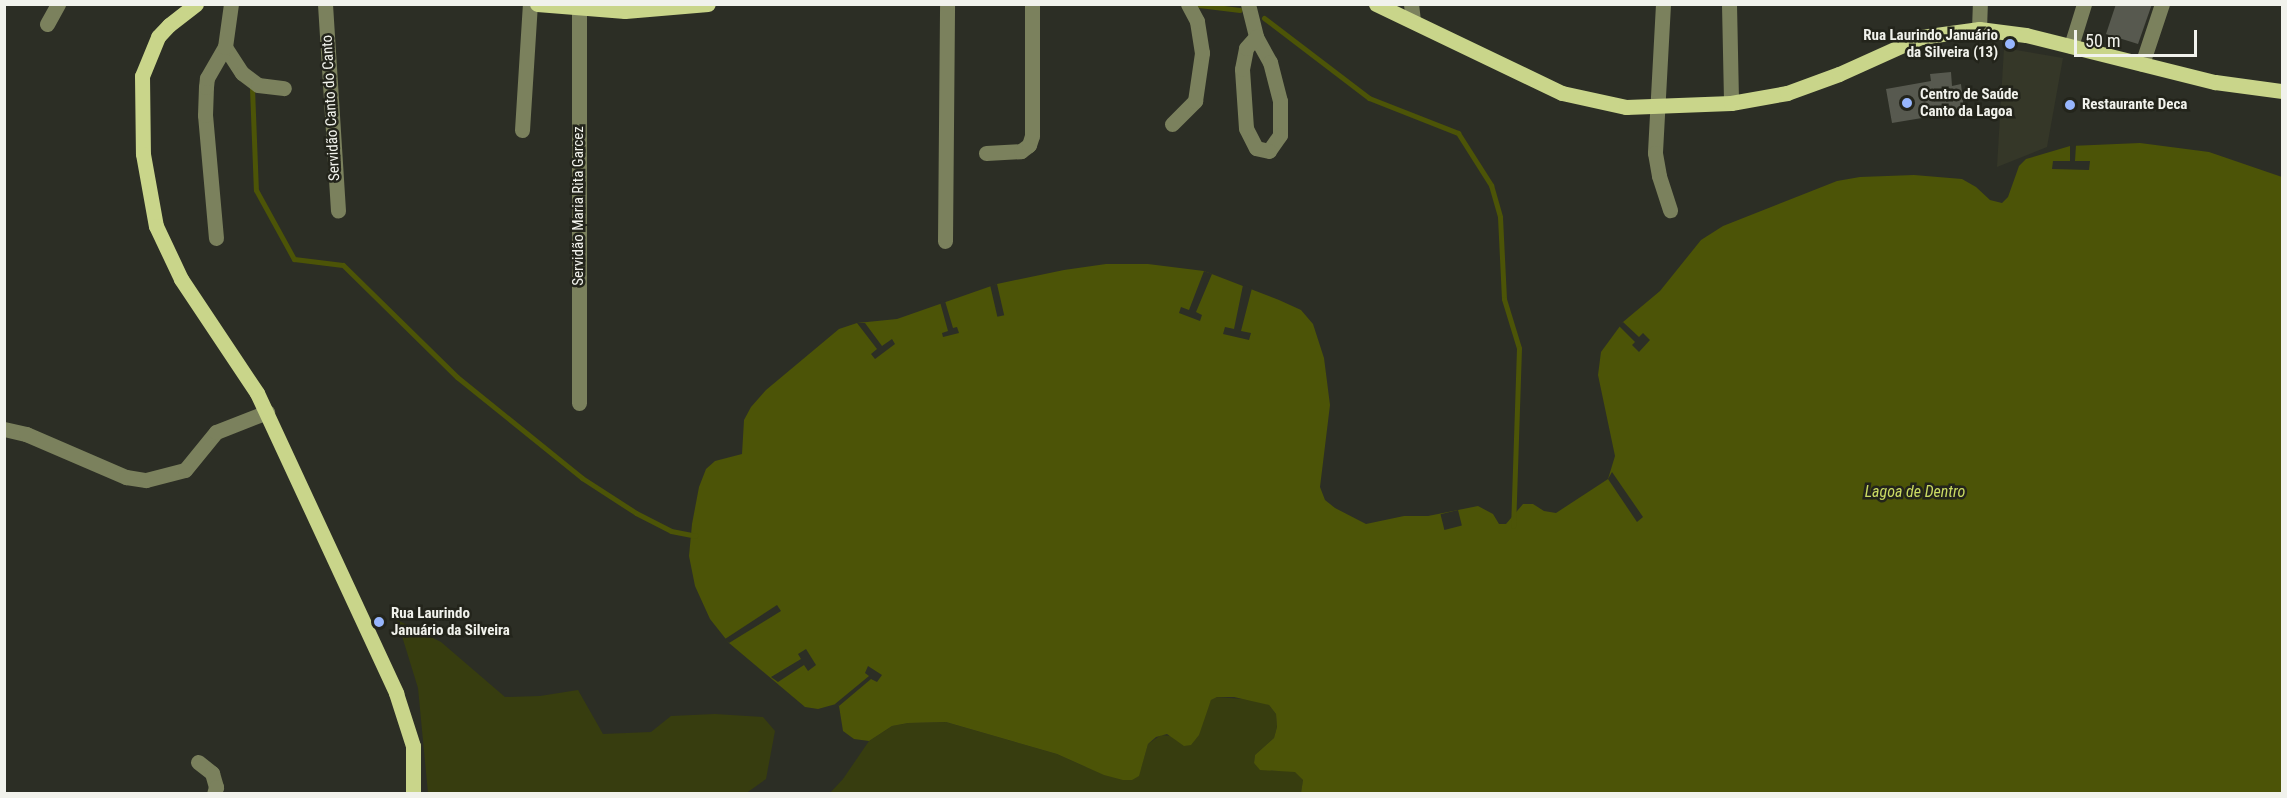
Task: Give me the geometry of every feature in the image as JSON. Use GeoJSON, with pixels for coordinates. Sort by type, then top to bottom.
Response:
{"type":"FeatureCollection","features":[{"type":"Feature","properties":{"kind":"main road"},"geometry":{"type":"LineString","coordinates":[[196,4],[180,9],[158,38],[142,76],[143,154],[150,203],[156,226],[181,279],[241,366],[267,412],[407,721],[414,746],[413,794]]}},
{"type":"Feature","properties":{"kind":"main road"},"geometry":{"type":"LineString","coordinates":[[537,4],[579,9],[653,11],[708,4]]}},
{"type":"Feature","properties":{"kind":"main road"},"geometry":{"type":"LineString","coordinates":[[1376,4],[1562,93],[1605,104],[1656,107],[1731,103],[1787,93],[1815,84],[1921,36],[1979,29],[2026,35],[2215,82],[2283,90]]}},
{"type":"Feature","properties":{"kind":"street"},"geometry":{"type":"LineString","coordinates":[[47,24],[58,4]]}},
{"type":"Feature","properties":{"kind":"street"},"geometry":{"type":"LineString","coordinates":[[216,238],[205,115],[206,87],[207,78],[225,47],[231,4]]}},
{"type":"Feature","properties":{"kind":"street","name":"Servidão Canto do Canto"},"geometry":{"type":"LineString","coordinates":[[325,4],[338,211]]}},
{"type":"Feature","properties":{"kind":"street"},"geometry":{"type":"LineString","coordinates":[[522,130],[530,4]]}},
{"type":"Feature","properties":{"kind":"street"},"geometry":{"type":"LineString","coordinates":[[945,241],[947,4]]}},
{"type":"Feature","properties":{"kind":"street"},"geometry":{"type":"LineString","coordinates":[[986,153],[1021,151],[1029,145],[1032,136],[1032,4]]}},
{"type":"Feature","properties":{"kind":"street"},"geometry":{"type":"LineString","coordinates":[[1172,124],[1195,101],[1203,53],[1197,21],[1188,4]]}},
{"type":"Feature","properties":{"kind":"street"},"geometry":{"type":"LineString","coordinates":[[1248,4],[1256,37],[1270,62],[1280,101],[1280,135],[1269,151],[1256,148],[1246,128],[1242,69],[1246,48],[1256,37]]}},
{"type":"Feature","properties":{"kind":"street"},"geometry":{"type":"LineString","coordinates":[[1411,4],[1413,21]]}},
{"type":"Feature","properties":{"kind":"street"},"geometry":{"type":"LineString","coordinates":[[1663,4],[1655,153],[1659,176],[1670,210]]}},
{"type":"Feature","properties":{"kind":"street"},"geometry":{"type":"LineString","coordinates":[[1729,4],[1731,103]]}},
{"type":"Feature","properties":{"kind":"street"},"geometry":{"type":"LineString","coordinates":[[1979,29],[1980,4]]}},
{"type":"Feature","properties":{"kind":"street"},"geometry":{"type":"LineString","coordinates":[[2071,46],[2084,4]]}},
{"type":"Feature","properties":{"kind":"street"},"geometry":{"type":"LineString","coordinates":[[2142,64],[2162,4]]}},
{"type":"Feature","properties":{"kind":"street","name":"Servidão Maria Rita Garcez"},"geometry":{"type":"LineString","coordinates":[[579,9],[579,403]]}},
{"type":"Feature","properties":{"kind":"street"},"geometry":{"type":"LineString","coordinates":[[225,47],[242,73],[258,85],[284,88]]}},
{"type":"Feature","properties":{"kind":"street"},"geometry":{"type":"LineString","coordinates":[[4,429],[26,434],[126,477],[146,480],[185,470],[216,432],[267,412]]}},
{"type":"Feature","properties":{"kind":"street"},"geometry":{"type":"LineString","coordinates":[[198,762],[212,773],[216,788],[214,794]]}},
{"type":"Feature","properties":{"kind":"shaded area"},"geometry":{"type":"Polygon","coordinates":[[[2004,48],[2063,58],[2047,147],[1997,167],[2004,48]]]}},
{"type":"Feature","properties":{"kind":"shaded area"},"geometry":{"type":"Polygon","coordinates":[[[397,620],[441,642],[505,697],[540,696],[578,690],[603,734],[651,732],[671,716],[715,714],[763,717],[775,731],[766,779],[745,794],[428,793],[418,688],[397,620]]]}},
{"type":"Feature","properties":{"kind":"shaded area"},"geometry":{"type":"Polygon","coordinates":[[[1217,697],[1256,700],[1269,705],[1276,714],[1277,727],[1274,738],[1255,755],[1254,763],[1272,771],[1295,771],[1303,780],[1301,794],[829,794],[843,779],[869,741],[892,726],[908,723],[946,722],[1057,754],[1086,767],[1141,768],[1148,744],[1161,735],[1171,736],[1177,741],[1208,707],[1211,700],[1217,697]]]}},
{"type":"Feature","properties":{"kind":"water","name":"Lagoa de Dentro"},"geometry":{"type":"Polygon","coordinates":[[[2140,143],[2209,152],[2282,177],[2282,793],[1301,793],[1303,780],[1295,772],[1260,770],[1254,763],[1255,755],[1274,738],[1277,727],[1276,714],[1269,705],[1234,697],[1217,697],[1211,700],[1199,735],[1191,745],[1184,746],[1167,734],[1156,737],[1148,744],[1139,776],[1132,780],[1123,780],[1104,775],[1057,754],[946,722],[908,723],[892,726],[869,741],[854,739],[843,731],[839,706],[836,704],[818,709],[805,707],[729,643],[710,619],[695,586],[689,556],[692,524],[699,487],[706,469],[715,461],[742,454],[744,420],[751,407],[766,390],[839,329],[857,323],[897,319],[997,284],[1064,270],[1106,264],[1148,264],[1204,271],[1301,310],[1313,324],[1324,358],[1330,405],[1320,487],[1325,500],[1335,508],[1366,524],[1404,516],[1428,516],[1478,506],[1493,514],[1499,524],[1506,524],[1523,504],[1533,504],[1544,511],[1556,513],[1608,479],[1615,456],[1598,375],[1601,352],[1623,322],[1660,291],[1701,240],[1723,226],[1837,181],[1860,177],[1914,175],[1962,179],[1976,187],[1990,200],[2002,203],[2008,197],[2019,166],[2026,159],[2070,146],[2140,143]]]}},
{"type":"Feature","properties":{"kind":"pier"},"geometry":{"type":"Polygon","coordinates":[[[2076,145],[2075,161],[2090,161],[2089,170],[2052,169],[2053,161],[2070,161],[2070,146],[2076,145]]]}},
{"type":"Feature","properties":{"kind":"pier"},"geometry":{"type":"Polygon","coordinates":[[[1204,271],[1212,274],[1196,312],[1202,315],[1200,321],[1179,313],[1181,307],[1189,310],[1204,271]]]}},
{"type":"Feature","properties":{"kind":"pier"},"geometry":{"type":"Polygon","coordinates":[[[997,284],[1004,315],[997,317],[990,286],[997,284]]]}},
{"type":"Feature","properties":{"kind":"pier"},"geometry":{"type":"Polygon","coordinates":[[[1243,285],[1252,288],[1241,331],[1251,333],[1249,340],[1223,334],[1225,327],[1234,329],[1243,285]]]}},
{"type":"Feature","properties":{"kind":"pier"},"geometry":{"type":"Polygon","coordinates":[[[945,301],[953,328],[957,327],[959,333],[943,337],[942,333],[948,331],[940,302],[945,301]]]}},
{"type":"Feature","properties":{"kind":"pier"},"geometry":{"type":"Polygon","coordinates":[[[1623,322],[1639,337],[1643,333],[1650,340],[1639,352],[1632,345],[1635,342],[1619,326],[1623,322]]]}},
{"type":"Feature","properties":{"kind":"pier"},"geometry":{"type":"Polygon","coordinates":[[[857,323],[865,323],[882,346],[892,339],[895,344],[875,359],[871,354],[877,349],[857,323]]]}},
{"type":"Feature","properties":{"kind":"pier"},"geometry":{"type":"Polygon","coordinates":[[[1612,472],[1643,517],[1637,522],[1608,479],[1612,472]]]}},
{"type":"Feature","properties":{"kind":"pier"},"geometry":{"type":"Polygon","coordinates":[[[1458,510],[1462,526],[1444,530],[1441,514],[1458,510]]]}},
{"type":"Feature","properties":{"kind":"pier"},"geometry":{"type":"Polygon","coordinates":[[[777,605],[781,611],[729,643],[725,639],[777,605]]]}},
{"type":"Feature","properties":{"kind":"pier"},"geometry":{"type":"Polygon","coordinates":[[[806,649],[816,665],[808,671],[804,665],[778,682],[771,677],[801,659],[798,654],[806,649]]]}},
{"type":"Feature","properties":{"kind":"pier"},"geometry":{"type":"Polygon","coordinates":[[[868,666],[882,675],[877,682],[871,679],[839,706],[835,704],[869,676],[865,673],[868,666]]]}},
{"type":"Feature","properties":{"kind":"building"},"geometry":{"type":"Polygon","coordinates":[[[2116,4],[2152,4],[2138,44],[2106,34],[2116,4]]]}},
{"type":"Feature","properties":{"kind":"building"},"geometry":{"type":"Polygon","coordinates":[[[1951,72],[1952,86],[1961,84],[1964,111],[1892,123],[1886,89],[1931,81],[1930,74],[1951,72]]]}},
{"type":"Feature","properties":{"kind":"waterway"},"geometry":{"type":"LineString","coordinates":[[1199,5],[1240,10]]}},
{"type":"Feature","properties":{"kind":"waterway"},"geometry":{"type":"LineString","coordinates":[[1264,18],[1369,98],[1458,133],[1491,185],[1500,217],[1504,299],[1519,348],[1513,526]]}},
{"type":"Feature","properties":{"kind":"waterway"},"geometry":{"type":"LineString","coordinates":[[252,88],[256,190],[294,259],[343,265],[457,377],[582,478],[636,513],[671,531],[696,536]]}},
{"type":"Feature","properties":{"kind":"place","name":"Rua Laurindo Januário da Silveira (13)"},"geometry":{"type":"Point","coordinates":[2010,44]}},
{"type":"Feature","properties":{"kind":"place","name":"Centro de Saúde Canto da Lagoa"},"geometry":{"type":"Point","coordinates":[1907,103]}},
{"type":"Feature","properties":{"kind":"place","name":"Restaurante Deca"},"geometry":{"type":"Point","coordinates":[2070,105]}},
{"type":"Feature","properties":{"kind":"place","name":"Rua Laurindo Januário da Silveira"},"geometry":{"type":"Point","coordinates":[379,622]}}]}
